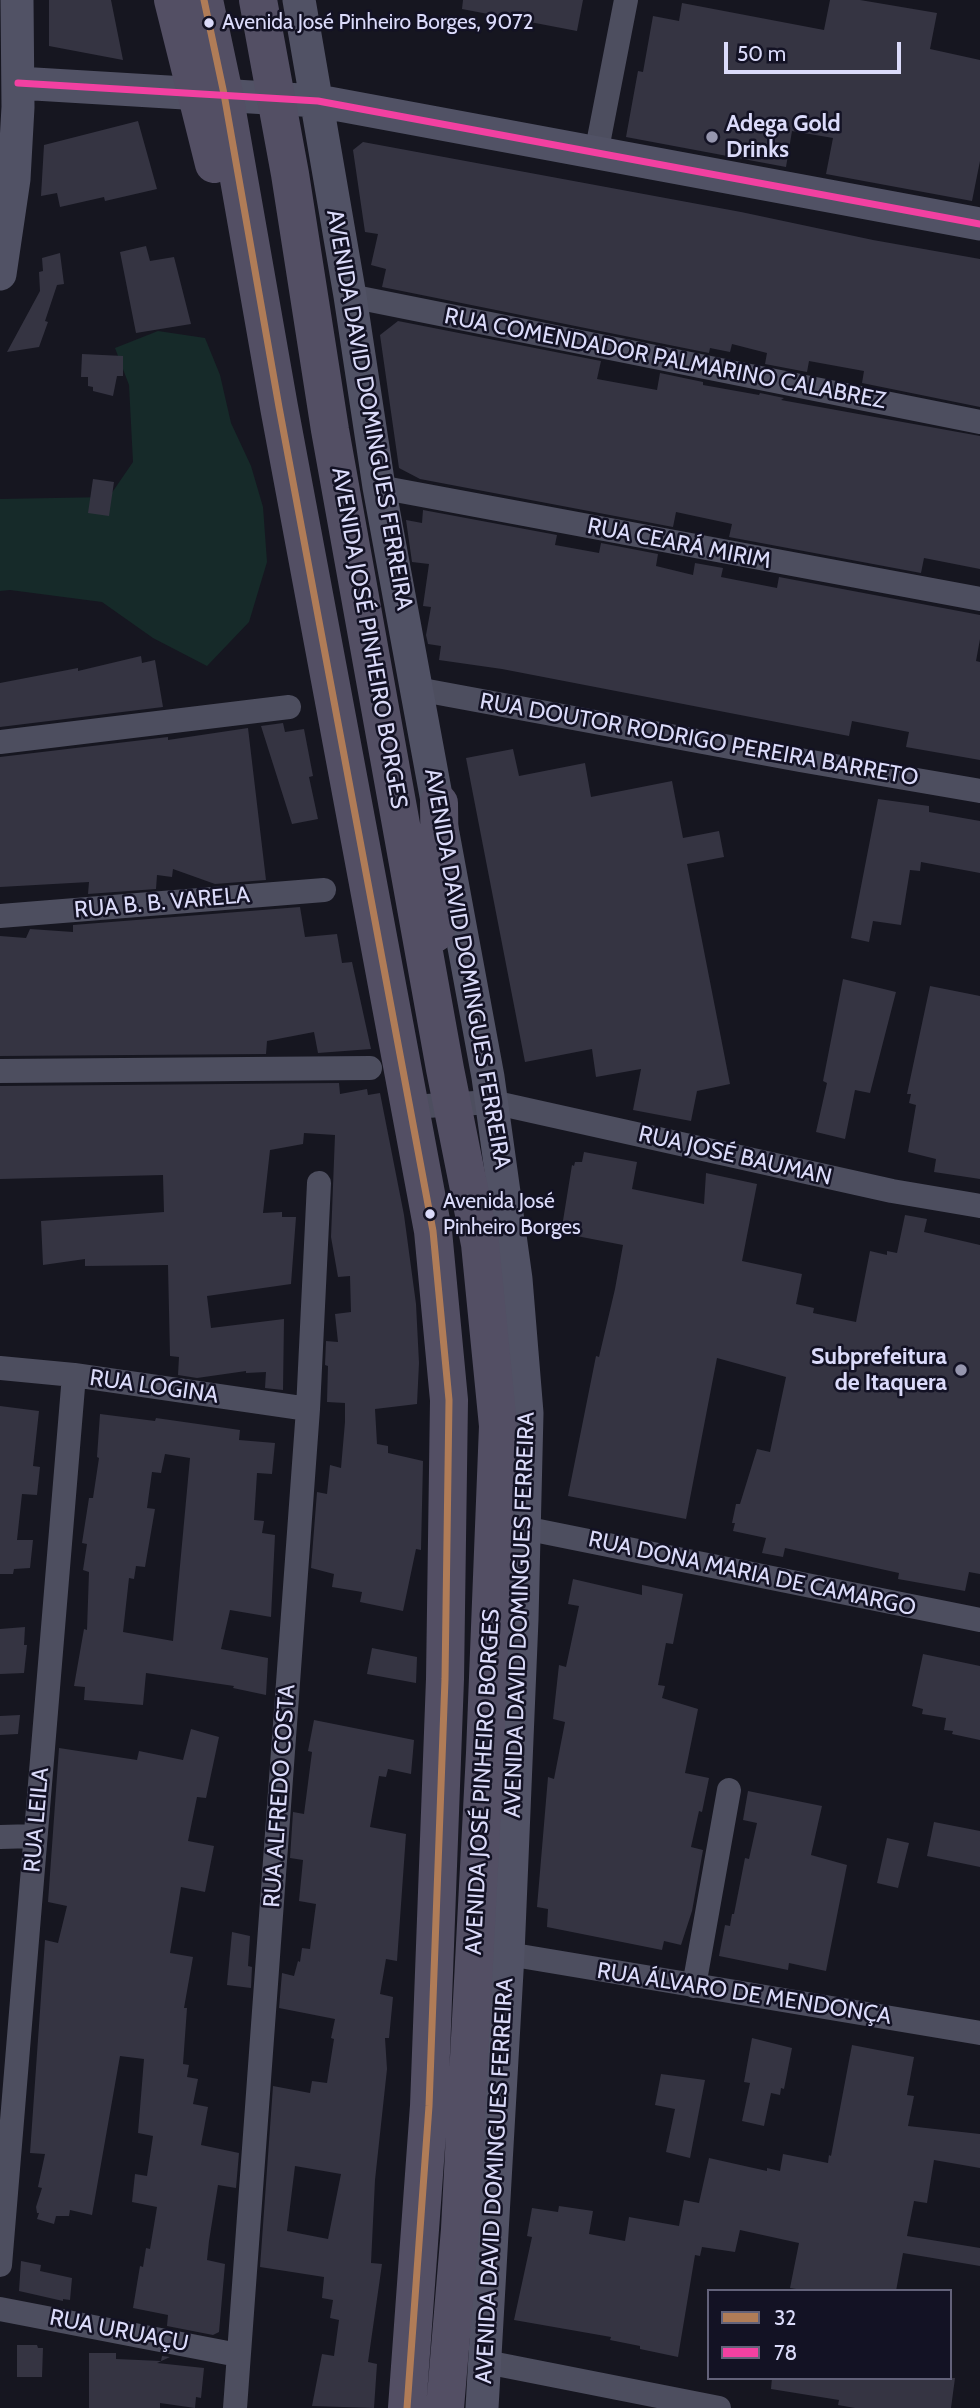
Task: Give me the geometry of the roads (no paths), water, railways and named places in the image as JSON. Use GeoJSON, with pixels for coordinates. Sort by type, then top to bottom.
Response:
{"type":"FeatureCollection","features":[{"type":"Feature","properties":{"kind":"main road"},"geometry":{"type":"LineString","coordinates":[[173,0],[209,93]]}},
{"type":"Feature","properties":{"kind":"main road"},"geometry":{"type":"LineString","coordinates":[[204,0],[209,93]]}},
{"type":"Feature","properties":{"kind":"main road","name":"AVENIDA JOSÉ PINHEIRO BORGES"},"geometry":{"type":"LineString","coordinates":[[258,0],[290,174],[330,430],[451,1103],[480,1244],[498,1426],[485,1753],[460,2229],[445,2408]]}},
{"type":"Feature","properties":{"kind":"main road","name":"AVENIDA JOSÉ PINHEIRO BORGES"},"geometry":{"type":"LineString","coordinates":[[209,93],[279,407],[410,1107],[435,1245],[449,1400],[445,1693],[429,2106],[407,2408]]}},
{"type":"Feature","properties":{"kind":"main road"},"geometry":{"type":"LineString","coordinates":[[430,980],[440,881],[439,803]]}},
{"type":"Feature","properties":{"kind":"street"},"geometry":{"type":"LineString","coordinates":[[0,274],[14,179],[18,83],[17,0]]}},
{"type":"Feature","properties":{"kind":"street","name":"AVENIDA DAVID DOMINGUES FERREIRA"},"geometry":{"type":"LineString","coordinates":[[299,0],[350,296],[379,487],[492,1102],[516,1279],[527,1413],[508,1954],[482,2408]]}},
{"type":"Feature","properties":{"kind":"street"},"geometry":{"type":"LineString","coordinates":[[596,154],[626,0]]}},
{"type":"Feature","properties":{"kind":"street"},"geometry":{"type":"LineString","coordinates":[[18,83],[317,101],[980,224]]}},
{"type":"Feature","properties":{"kind":"street","name":"RUA COMENDADOR PALMARINO CALABREZ"},"geometry":{"type":"LineString","coordinates":[[350,296],[980,422]]}},
{"type":"Feature","properties":{"kind":"street","name":"RUA CEARÁ MIRIM"},"geometry":{"type":"LineString","coordinates":[[379,487],[980,599]]}},
{"type":"Feature","properties":{"kind":"street","name":"RUA DOUTOR RODRIGO PEREIRA BARRETO"},"geometry":{"type":"LineString","coordinates":[[417,689],[980,791]]}},
{"type":"Feature","properties":{"kind":"street"},"geometry":{"type":"LineString","coordinates":[[0,742],[289,707]]}},
{"type":"Feature","properties":{"kind":"street","name":"RUA B. B. VARELA"},"geometry":{"type":"LineString","coordinates":[[0,916],[324,890]]}},
{"type":"Feature","properties":{"kind":"street"},"geometry":{"type":"LineString","coordinates":[[0,1071],[370,1068]]}},
{"type":"Feature","properties":{"kind":"street","name":"RUA JOSÉ BAUMAN"},"geometry":{"type":"LineString","coordinates":[[410,1107],[492,1102],[892,1191],[980,1206]]}},
{"type":"Feature","properties":{"kind":"street","name":"RUA ALFREDO COSTA"},"geometry":{"type":"LineString","coordinates":[[235,2408],[308,1409],[319,1183]]}},
{"type":"Feature","properties":{"kind":"street","name":"RUA LOGINA"},"geometry":{"type":"LineString","coordinates":[[0,1368],[74,1375],[308,1409]]}},
{"type":"Feature","properties":{"kind":"street","name":"RUA LEILA"},"geometry":{"type":"LineString","coordinates":[[0,2265],[74,1375]]}},
{"type":"Feature","properties":{"kind":"street","name":"RUA DONA MARIA DE CAMARGO"},"geometry":{"type":"LineString","coordinates":[[524,1528],[980,1620]]}},
{"type":"Feature","properties":{"kind":"street"},"geometry":{"type":"LineString","coordinates":[[694,1986],[729,1790]]}},
{"type":"Feature","properties":{"kind":"street"},"geometry":{"type":"LineString","coordinates":[[0,1836],[35,1836]]}},
{"type":"Feature","properties":{"kind":"street","name":"RUA ÁLVARO DE MENDONÇA"},"geometry":{"type":"LineString","coordinates":[[508,1954],[980,2033]]}},
{"type":"Feature","properties":{"kind":"street","name":"RUA URUAÇU"},"geometry":{"type":"LineString","coordinates":[[0,2309],[238,2355]]}},
{"type":"Feature","properties":{"kind":"street"},"geometry":{"type":"LineString","coordinates":[[486,2362],[719,2408]]}},
{"type":"Feature","properties":{"kind":"place","name":"Avenida José Pinheiro Borges, 9072"},"geometry":{"type":"Point","coordinates":[209,23]}},
{"type":"Feature","properties":{"kind":"place","name":"Adega Gold Drinks"},"geometry":{"type":"Point","coordinates":[712,137]}},
{"type":"Feature","properties":{"kind":"place","name":"Avenida José Pinheiro Borges"},"geometry":{"type":"Point","coordinates":[430,1214]}},
{"type":"Feature","properties":{"kind":"place","name":"Subprefeitura de Itaquera"},"geometry":{"type":"Point","coordinates":[961,1370]}}]}
